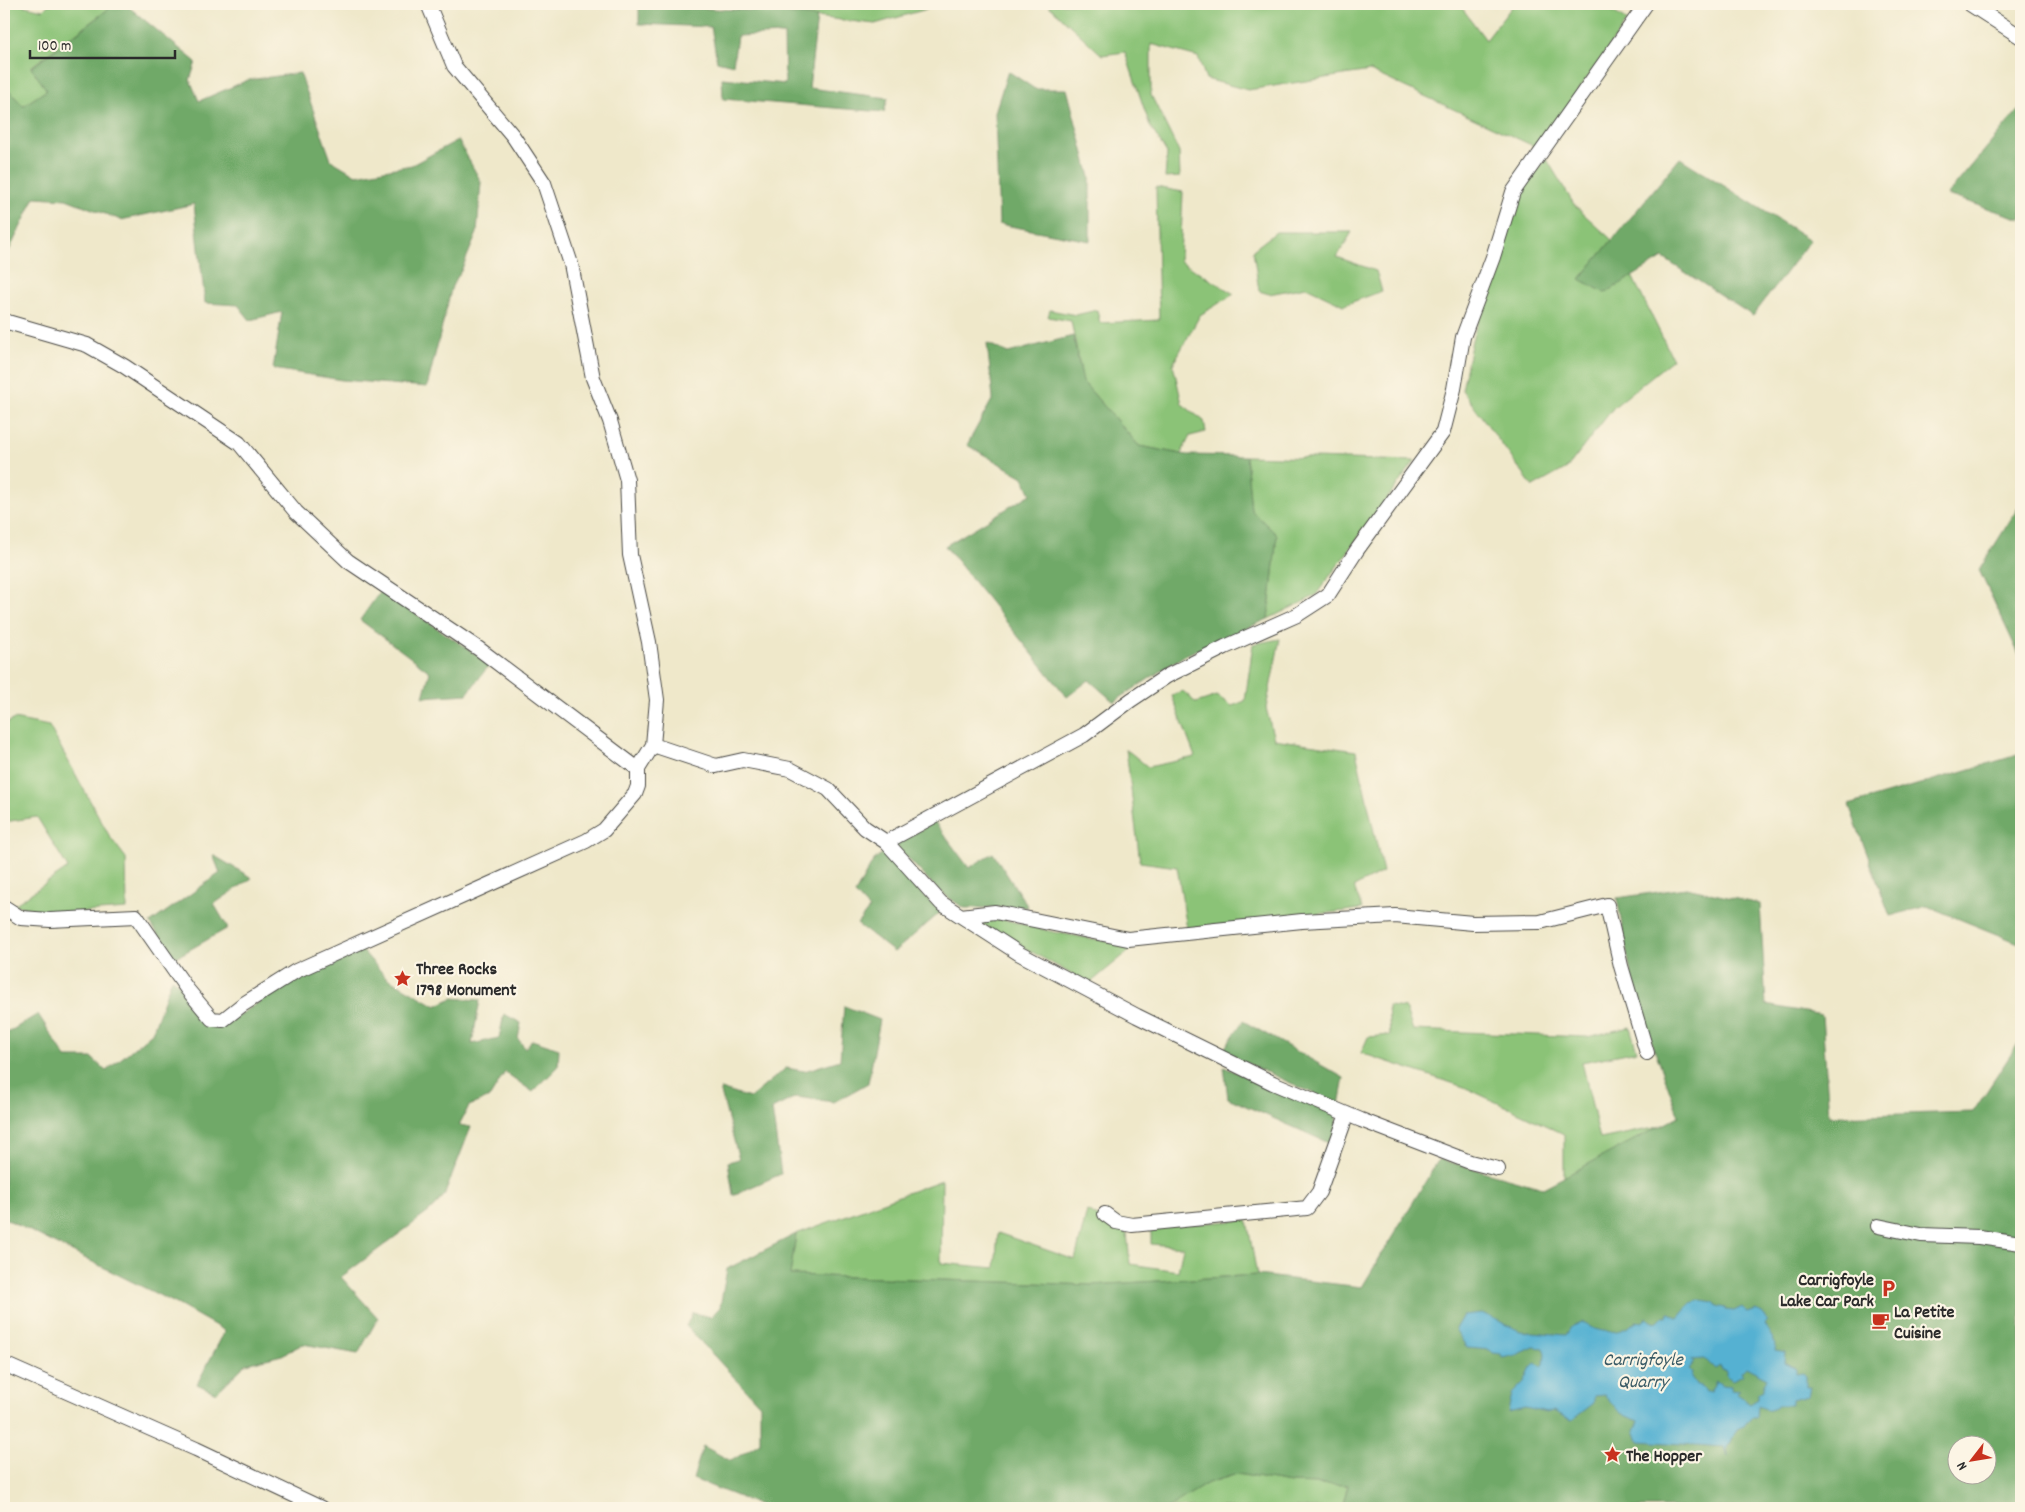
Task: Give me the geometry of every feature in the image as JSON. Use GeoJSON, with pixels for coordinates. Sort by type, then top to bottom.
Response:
{"type":"FeatureCollection","features":[{"type":"Feature","properties":{"kind":"street"},"geometry":{"type":"LineString","coordinates":[[4,906],[21,918],[50,920],[136,916],[187,990],[212,1019],[223,1020],[242,1005],[296,971],[586,841],[604,830],[635,794],[638,786],[638,769],[653,745],[657,700],[648,634],[630,555],[627,480],[610,421],[593,378],[571,264],[544,183],[513,136],[454,66],[428,4]]}},
{"type":"Feature","properties":{"kind":"street"},"geometry":{"type":"LineString","coordinates":[[886,842],[1084,735],[1167,676],[1225,647],[1297,616],[1328,595],[1357,550],[1442,432],[1454,389],[1463,337],[1493,257],[1514,192],[1646,4]]}},
{"type":"Feature","properties":{"kind":"street"},"geometry":{"type":"LineString","coordinates":[[1970,4],[2021,37]]}},
{"type":"Feature","properties":{"kind":"street"},"geometry":{"type":"LineString","coordinates":[[4,321],[87,345],[124,366],[240,443],[296,512],[348,561],[479,649],[638,769]]}},
{"type":"Feature","properties":{"kind":"street"},"geometry":{"type":"LineString","coordinates":[[653,745],[716,766],[742,760],[790,769],[828,789],[865,828],[886,842],[941,903],[1020,954],[1137,1016],[1273,1083],[1470,1162],[1498,1169]]}},
{"type":"Feature","properties":{"kind":"street"},"geometry":{"type":"LineString","coordinates":[[961,916],[995,912],[1128,939],[1302,921],[1395,916],[1473,923],[1540,922],[1608,905],[1622,966],[1647,1053]]}},
{"type":"Feature","properties":{"kind":"street"},"geometry":{"type":"LineString","coordinates":[[1105,1214],[1116,1222],[1132,1225],[1307,1208],[1319,1192],[1347,1114]]}},
{"type":"Feature","properties":{"kind":"street"},"geometry":{"type":"LineString","coordinates":[[1878,1226],[1921,1235],[1979,1237],[2021,1243]]}},
{"type":"Feature","properties":{"kind":"street"},"geometry":{"type":"LineString","coordinates":[[4,1364],[196,1449],[321,1508]]}},
{"type":"Feature","properties":{"kind":"green space"},"geometry":{"type":"Polygon","coordinates":[[[4,4],[17,4],[43,10],[49,4],[115,4],[31,67],[47,90],[23,106],[8,89],[4,92],[4,4]]]}},
{"type":"Feature","properties":{"kind":"green space"},"geometry":{"type":"Polygon","coordinates":[[[115,4],[125,4],[196,62],[190,80],[199,101],[248,80],[300,73],[331,160],[356,175],[412,165],[458,140],[481,182],[477,233],[461,271],[452,286],[427,387],[342,380],[273,369],[282,312],[250,320],[238,305],[205,303],[194,204],[121,220],[66,199],[35,197],[4,261],[4,92],[8,89],[23,106],[47,90],[31,68],[115,4]]]}},
{"type":"Feature","properties":{"kind":"green space"},"geometry":{"type":"Polygon","coordinates":[[[767,4],[944,4],[875,24],[766,11],[767,4]]]}},
{"type":"Feature","properties":{"kind":"green space"},"geometry":{"type":"Polygon","coordinates":[[[1047,4],[1459,4],[1486,40],[1514,4],[1602,4],[1627,21],[1538,148],[1370,71],[1248,90],[1206,79],[1198,57],[1151,44],[1151,95],[1179,152],[1180,177],[1165,178],[1167,153],[1150,126],[1125,52],[1102,55],[1047,4]]]}},
{"type":"Feature","properties":{"kind":"green space"},"geometry":{"type":"Polygon","coordinates":[[[639,6],[766,11],[817,17],[809,88],[888,98],[884,112],[723,99],[722,78],[785,84],[784,34],[737,36],[733,65],[717,61],[711,27],[639,24],[639,6]]]}},
{"type":"Feature","properties":{"kind":"green space"},"geometry":{"type":"Polygon","coordinates":[[[1008,71],[1035,89],[1067,89],[1090,177],[1090,241],[999,224],[995,112],[1008,71]]]}},
{"type":"Feature","properties":{"kind":"green space"},"geometry":{"type":"Polygon","coordinates":[[[2021,107],[2021,219],[1947,195],[2021,107]]]}},
{"type":"Feature","properties":{"kind":"green space"},"geometry":{"type":"Polygon","coordinates":[[[1546,158],[1575,206],[1612,240],[1581,278],[1605,293],[1632,276],[1673,359],[1614,407],[1567,468],[1533,487],[1462,390],[1472,340],[1508,225],[1524,186],[1546,158]]]}},
{"type":"Feature","properties":{"kind":"green space"},"geometry":{"type":"Polygon","coordinates":[[[1680,158],[1810,240],[1753,316],[1663,258],[1605,293],[1580,279],[1680,158]]]}},
{"type":"Feature","properties":{"kind":"green space"},"geometry":{"type":"Polygon","coordinates":[[[1156,187],[1183,192],[1180,261],[1234,294],[1200,315],[1173,364],[1182,404],[1204,421],[1206,432],[1190,436],[1181,454],[1139,446],[1083,382],[1071,321],[1048,317],[1050,310],[1076,315],[1097,310],[1100,323],[1159,320],[1156,187]]]}},
{"type":"Feature","properties":{"kind":"green space"},"geometry":{"type":"Polygon","coordinates":[[[1276,232],[1352,232],[1337,257],[1376,271],[1382,291],[1344,305],[1306,287],[1269,294],[1259,291],[1253,250],[1276,232]]]}},
{"type":"Feature","properties":{"kind":"green space"},"geometry":{"type":"Polygon","coordinates":[[[1073,336],[1083,382],[1139,446],[1187,455],[1246,456],[1251,510],[1277,535],[1268,619],[1185,655],[1114,702],[1089,680],[1067,697],[945,546],[1031,494],[1023,477],[967,445],[993,398],[987,343],[1008,353],[1073,336]]]}},
{"type":"Feature","properties":{"kind":"green space"},"geometry":{"type":"Polygon","coordinates":[[[1246,456],[1415,461],[1315,596],[1268,619],[1277,536],[1251,510],[1246,456]]]}},
{"type":"Feature","properties":{"kind":"green space"},"geometry":{"type":"Polygon","coordinates":[[[2021,503],[2021,659],[1979,570],[2021,503]]]}},
{"type":"Feature","properties":{"kind":"green space"},"geometry":{"type":"Polygon","coordinates":[[[381,590],[490,664],[467,694],[423,697],[430,672],[360,620],[381,590]]]}},
{"type":"Feature","properties":{"kind":"green space"},"geometry":{"type":"Polygon","coordinates":[[[1280,639],[1266,708],[1274,739],[1356,751],[1383,872],[1354,887],[1362,909],[1187,929],[1177,867],[1140,862],[1126,749],[1148,767],[1195,757],[1172,696],[1183,691],[1196,703],[1217,696],[1232,706],[1245,701],[1253,644],[1280,639]]]}},
{"type":"Feature","properties":{"kind":"green space"},"geometry":{"type":"Polygon","coordinates":[[[14,719],[49,726],[110,837],[126,858],[127,909],[56,914],[14,905],[68,868],[37,817],[4,822],[4,725],[14,719]]]}},
{"type":"Feature","properties":{"kind":"green space"},"geometry":{"type":"Polygon","coordinates":[[[2021,754],[2021,944],[1927,906],[1890,916],[1849,805],[2021,754]]]}},
{"type":"Feature","properties":{"kind":"green space"},"geometry":{"type":"Polygon","coordinates":[[[934,821],[969,868],[993,853],[1028,907],[964,908],[939,891],[895,845],[934,821]]]}},
{"type":"Feature","properties":{"kind":"green space"},"geometry":{"type":"Polygon","coordinates":[[[883,853],[941,912],[894,952],[857,924],[869,909],[855,894],[873,861],[883,853]]]}},
{"type":"Feature","properties":{"kind":"green space"},"geometry":{"type":"Polygon","coordinates":[[[213,855],[252,878],[214,904],[228,928],[175,958],[150,923],[220,873],[213,855]]]}},
{"type":"Feature","properties":{"kind":"green space"},"geometry":{"type":"Polygon","coordinates":[[[1686,888],[1760,904],[1766,1005],[1822,1015],[1829,1116],[1973,1112],[2021,1039],[2021,1508],[1342,1508],[1348,1485],[1291,1483],[1237,1474],[1208,1483],[1167,1508],[767,1508],[693,1479],[703,1446],[731,1461],[760,1443],[760,1405],[686,1326],[693,1313],[711,1317],[720,1307],[727,1269],[796,1234],[790,1275],[1092,1285],[1257,1275],[1362,1287],[1439,1159],[1543,1188],[1679,1116],[1635,996],[1617,898],[1686,888]]]}},
{"type":"Feature","properties":{"kind":"green space"},"geometry":{"type":"Polygon","coordinates":[[[998,918],[1053,932],[1135,946],[1089,984],[975,920],[998,918]]]}},
{"type":"Feature","properties":{"kind":"green space"},"geometry":{"type":"Polygon","coordinates":[[[361,949],[386,977],[436,1006],[452,998],[480,1000],[472,1044],[499,1038],[504,1014],[521,1023],[518,1039],[525,1048],[532,1040],[559,1049],[558,1067],[533,1092],[505,1072],[490,1097],[469,1106],[459,1125],[471,1127],[444,1196],[430,1211],[341,1277],[378,1318],[358,1354],[303,1344],[282,1355],[246,1364],[216,1393],[197,1384],[225,1331],[177,1304],[4,1218],[4,1035],[38,1014],[66,1058],[92,1058],[106,1071],[152,1033],[172,978],[223,1026],[298,976],[361,949]]]}},
{"type":"Feature","properties":{"kind":"green space"},"geometry":{"type":"Polygon","coordinates":[[[844,1006],[880,1020],[868,1083],[834,1102],[796,1097],[772,1109],[781,1174],[733,1195],[728,1162],[739,1159],[720,1089],[750,1098],[786,1068],[804,1071],[840,1060],[844,1006]]]}},
{"type":"Feature","properties":{"kind":"green space"},"geometry":{"type":"Polygon","coordinates":[[[1388,1006],[1405,1008],[1413,1030],[1587,1037],[1630,1027],[1637,1051],[1582,1062],[1600,1139],[1659,1127],[1564,1177],[1564,1134],[1464,1087],[1361,1053],[1368,1037],[1390,1035],[1388,1006]]]}},
{"type":"Feature","properties":{"kind":"green space"},"geometry":{"type":"Polygon","coordinates":[[[1243,1021],[1344,1078],[1339,1105],[1222,1052],[1243,1021]]]}},
{"type":"Feature","properties":{"kind":"green space"},"geometry":{"type":"Polygon","coordinates":[[[1224,1067],[1337,1115],[1338,1132],[1331,1144],[1228,1098],[1224,1067]]]}},
{"type":"Feature","properties":{"kind":"green space"},"geometry":{"type":"Polygon","coordinates":[[[942,1180],[941,1263],[995,1268],[998,1233],[1075,1260],[1087,1211],[1127,1233],[1130,1264],[1178,1271],[1183,1247],[1151,1244],[1151,1227],[1247,1220],[1257,1275],[1092,1285],[790,1275],[796,1234],[942,1180]]]}},
{"type":"Feature","properties":{"kind":"green space"},"geometry":{"type":"Polygon","coordinates":[[[1237,1474],[1291,1483],[1348,1485],[1342,1508],[1167,1508],[1208,1483],[1237,1474]]]}},
{"type":"Feature","properties":{"kind":"water","name":"Carrigfoyle Quarry"},"geometry":{"type":"Polygon","coordinates":[[[1701,1300],[1714,1302],[1717,1306],[1725,1308],[1725,1310],[1734,1311],[1742,1307],[1748,1313],[1756,1310],[1764,1315],[1767,1321],[1764,1324],[1776,1344],[1775,1350],[1786,1352],[1785,1363],[1796,1369],[1796,1374],[1803,1373],[1806,1376],[1806,1387],[1810,1387],[1808,1396],[1791,1400],[1791,1405],[1777,1405],[1768,1409],[1758,1406],[1757,1417],[1751,1417],[1744,1426],[1737,1429],[1727,1450],[1728,1456],[1725,1447],[1639,1441],[1635,1430],[1639,1421],[1621,1413],[1604,1395],[1594,1396],[1594,1403],[1572,1420],[1553,1411],[1546,1413],[1525,1408],[1508,1412],[1512,1394],[1524,1382],[1531,1367],[1535,1363],[1542,1366],[1544,1364],[1545,1353],[1543,1348],[1534,1347],[1517,1355],[1502,1358],[1501,1354],[1493,1353],[1490,1350],[1467,1348],[1455,1329],[1463,1315],[1482,1313],[1520,1331],[1566,1335],[1571,1327],[1582,1322],[1595,1329],[1609,1332],[1623,1329],[1636,1321],[1642,1322],[1647,1318],[1653,1322],[1658,1321],[1663,1316],[1667,1316],[1668,1312],[1678,1318],[1691,1303],[1701,1300]],[[1705,1359],[1690,1360],[1695,1362],[1689,1370],[1692,1372],[1691,1377],[1706,1392],[1710,1392],[1716,1381],[1722,1385],[1731,1386],[1731,1390],[1740,1391],[1736,1393],[1750,1403],[1758,1398],[1758,1393],[1763,1390],[1767,1378],[1746,1367],[1741,1372],[1743,1375],[1732,1380],[1726,1375],[1726,1371],[1721,1370],[1720,1366],[1715,1369],[1705,1359]]]}},
{"type":"Feature","properties":{"kind":"place","name":"Three Rocks 1798 Monument"},"geometry":{"type":"Point","coordinates":[402,978]}},
{"type":"Feature","properties":{"kind":"place","name":"Carrigfoyle Lake Car Park"},"geometry":{"type":"Point","coordinates":[1888,1289]}},
{"type":"Feature","properties":{"kind":"place","name":"La Petite Cuisine"},"geometry":{"type":"Point","coordinates":[1880,1321]}},
{"type":"Feature","properties":{"kind":"place","name":"The Hopper"},"geometry":{"type":"Point","coordinates":[1612,1455]}}]}
